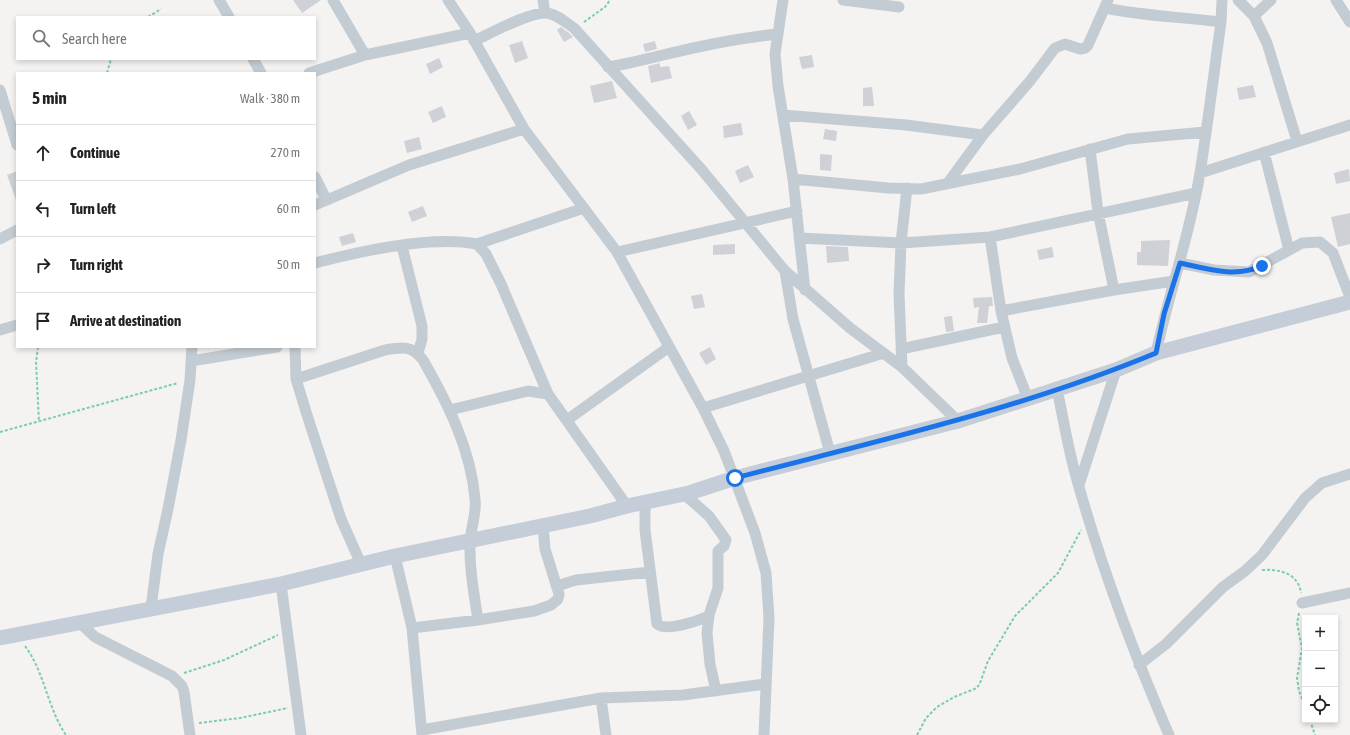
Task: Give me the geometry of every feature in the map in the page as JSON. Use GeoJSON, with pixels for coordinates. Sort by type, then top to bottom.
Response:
{"type":"FeatureCollection","features":[{"type":"Feature","properties":{"kind":"street"},"geometry":{"type":"LineString","coordinates":[[219,0],[228,16]]}},
{"type":"Feature","properties":{"kind":"street"},"geometry":{"type":"LineString","coordinates":[[333,0],[364,55]]}},
{"type":"Feature","properties":{"kind":"street"},"geometry":{"type":"LineString","coordinates":[[448,0],[472,37],[524,129],[617,252],[703,408],[735,478],[755,533],[766,573],[769,618],[764,735]]}},
{"type":"Feature","properties":{"kind":"street"},"geometry":{"type":"LineString","coordinates":[[543,0],[545,13]]}},
{"type":"Feature","properties":{"kind":"street"},"geometry":{"type":"LineString","coordinates":[[783,0],[775,54],[783,115],[794,179],[805,290]]}},
{"type":"Feature","properties":{"kind":"street"},"geometry":{"type":"LineString","coordinates":[[844,0],[899,7]]}},
{"type":"Feature","properties":{"kind":"street"},"geometry":{"type":"LineString","coordinates":[[1156,353],[1164,314],[1180,263],[1200,173],[1221,22],[1222,0]]}},
{"type":"Feature","properties":{"kind":"street"},"geometry":{"type":"LineString","coordinates":[[1238,0],[1254,16],[1267,42],[1297,141]]}},
{"type":"Feature","properties":{"kind":"street"},"geometry":{"type":"LineString","coordinates":[[1254,16],[1271,0]]}},
{"type":"Feature","properties":{"kind":"street"},"geometry":{"type":"LineString","coordinates":[[1336,0],[1350,22]]}},
{"type":"Feature","properties":{"kind":"street"},"geometry":{"type":"LineString","coordinates":[[947,184],[983,135],[1030,81],[1054,48],[1065,44],[1080,49],[1085,48],[1106,4],[1127,13],[1161,15],[1221,22]]}},
{"type":"Feature","properties":{"kind":"street"},"geometry":{"type":"LineString","coordinates":[[312,72],[364,55],[472,37],[531,16],[545,13],[558,17],[574,28],[702,170],[785,271],[850,328],[902,367],[958,421]]}},
{"type":"Feature","properties":{"kind":"street"},"geometry":{"type":"LineString","coordinates":[[608,67],[635,63],[697,47],[744,38],[777,34]]}},
{"type":"Feature","properties":{"kind":"street"},"geometry":{"type":"LineString","coordinates":[[254,60],[261,72]]}},
{"type":"Feature","properties":{"kind":"street"},"geometry":{"type":"LineString","coordinates":[[0,90],[16,142]]}},
{"type":"Feature","properties":{"kind":"street"},"geometry":{"type":"LineString","coordinates":[[783,115],[906,125],[983,135]]}},
{"type":"Feature","properties":{"kind":"street"},"geometry":{"type":"LineString","coordinates":[[1200,173],[1350,125]]}},
{"type":"Feature","properties":{"kind":"street"},"geometry":{"type":"LineString","coordinates":[[316,205],[409,165],[524,129]]}},
{"type":"Feature","properties":{"kind":"street"},"geometry":{"type":"LineString","coordinates":[[794,179],[854,185],[921,188],[1020,169],[1128,139],[1205,132]]}},
{"type":"Feature","properties":{"kind":"street"},"geometry":{"type":"LineString","coordinates":[[1090,149],[1098,212],[1114,290]]}},
{"type":"Feature","properties":{"kind":"street"},"geometry":{"type":"LineString","coordinates":[[1264,152],[1289,250]]}},
{"type":"Feature","properties":{"kind":"street"},"geometry":{"type":"LineString","coordinates":[[316,179],[326,200]]}},
{"type":"Feature","properties":{"kind":"street"},"geometry":{"type":"LineString","coordinates":[[902,367],[899,294],[901,243],[907,188]]}},
{"type":"Feature","properties":{"kind":"street"},"geometry":{"type":"LineString","coordinates":[[799,238],[901,243],[990,237],[1098,212],[1196,192]]}},
{"type":"Feature","properties":{"kind":"street"},"geometry":{"type":"LineString","coordinates":[[316,263],[358,252],[402,246],[462,241],[478,244],[584,208]]}},
{"type":"Feature","properties":{"kind":"street"},"geometry":{"type":"LineString","coordinates":[[617,252],[796,211]]}},
{"type":"Feature","properties":{"kind":"street"},"geometry":{"type":"LineString","coordinates":[[0,239],[16,231]]}},
{"type":"Feature","properties":{"kind":"street"},"geometry":{"type":"LineString","coordinates":[[990,237],[1004,327],[1012,358],[1028,399]]}},
{"type":"Feature","properties":{"kind":"street"},"geometry":{"type":"LineString","coordinates":[[1180,263],[1214,270],[1249,272],[1302,244],[1320,242],[1333,253],[1350,298]]}},
{"type":"Feature","properties":{"kind":"street"},"geometry":{"type":"LineString","coordinates":[[478,244],[486,254],[501,284],[548,394],[627,506]]}},
{"type":"Feature","properties":{"kind":"street"},"geometry":{"type":"LineString","coordinates":[[402,246],[422,326],[422,339],[418,353]]}},
{"type":"Feature","properties":{"kind":"street"},"geometry":{"type":"LineString","coordinates":[[785,271],[793,319],[830,453]]}},
{"type":"Feature","properties":{"kind":"street"},"geometry":{"type":"LineString","coordinates":[[1001,311],[1114,290],[1174,281]]}},
{"type":"Feature","properties":{"kind":"street"},"geometry":{"type":"LineString","coordinates":[[0,638],[281,584],[396,556],[590,516],[627,506],[684,494],[735,478],[958,421],[1116,370],[1156,353],[1350,302]]}},
{"type":"Feature","properties":{"kind":"street"},"geometry":{"type":"LineString","coordinates":[[0,330],[16,325]]}},
{"type":"Feature","properties":{"kind":"street"},"geometry":{"type":"LineString","coordinates":[[901,349],[1004,327]]}},
{"type":"Feature","properties":{"kind":"street"},"geometry":{"type":"LineString","coordinates":[[567,420],[669,347]]}},
{"type":"Feature","properties":{"kind":"street"},"geometry":{"type":"LineString","coordinates":[[151,608],[158,554],[175,473],[190,380],[192,348]]}},
{"type":"Feature","properties":{"kind":"street"},"geometry":{"type":"LineString","coordinates":[[192,361],[271,348]]}},
{"type":"Feature","properties":{"kind":"street"},"geometry":{"type":"LineString","coordinates":[[295,348],[296,380],[341,519],[361,564]]}},
{"type":"Feature","properties":{"kind":"street"},"geometry":{"type":"LineString","coordinates":[[296,380],[393,349],[410,348],[418,353],[450,410],[467,458],[475,491],[475,511],[470,541],[478,620]]}},
{"type":"Feature","properties":{"kind":"street"},"geometry":{"type":"LineString","coordinates":[[703,408],[884,353]]}},
{"type":"Feature","properties":{"kind":"street"},"geometry":{"type":"LineString","coordinates":[[1078,486],[1116,370]]}},
{"type":"Feature","properties":{"kind":"street"},"geometry":{"type":"LineString","coordinates":[[1057,389],[1078,486],[1089,520],[1139,665],[1170,735]]}},
{"type":"Feature","properties":{"kind":"street"},"geometry":{"type":"LineString","coordinates":[[450,410],[528,391],[548,394]]}},
{"type":"Feature","properties":{"kind":"street"},"geometry":{"type":"LineString","coordinates":[[1139,665],[1166,644],[1223,587],[1245,571],[1262,555],[1305,498],[1322,483],[1350,474]]}},
{"type":"Feature","properties":{"kind":"street"},"geometry":{"type":"LineString","coordinates":[[684,494],[709,516],[726,540],[724,546],[718,551],[718,588],[709,616],[708,650],[716,691]]}},
{"type":"Feature","properties":{"kind":"street"},"geometry":{"type":"LineString","coordinates":[[645,502],[645,530],[656,622],[659,626],[696,622],[709,616]]}},
{"type":"Feature","properties":{"kind":"street"},"geometry":{"type":"LineString","coordinates":[[412,628],[534,611],[551,605],[558,599],[559,594],[545,549],[543,525]]}},
{"type":"Feature","properties":{"kind":"street"},"geometry":{"type":"LineString","coordinates":[[396,556],[412,628],[422,732],[601,698],[684,695],[765,684]]}},
{"type":"Feature","properties":{"kind":"street"},"geometry":{"type":"LineString","coordinates":[[557,586],[576,580],[650,572]]}},
{"type":"Feature","properties":{"kind":"street"},"geometry":{"type":"LineString","coordinates":[[281,584],[301,735]]}},
{"type":"Feature","properties":{"kind":"street"},"geometry":{"type":"LineString","coordinates":[[1302,603],[1350,593]]}},
{"type":"Feature","properties":{"kind":"street"},"geometry":{"type":"LineString","coordinates":[[80,623],[95,637],[172,676],[182,686],[184,692],[189,730]]}},
{"type":"Feature","properties":{"kind":"street"},"geometry":{"type":"LineString","coordinates":[[601,698],[606,735]]}},
{"type":"Feature","properties":{"kind":"path"},"geometry":{"type":"LineString","coordinates":[[574,28],[600,11],[610,0]]}},
{"type":"Feature","properties":{"kind":"path"},"geometry":{"type":"LineString","coordinates":[[150,16],[161,9]]}},
{"type":"Feature","properties":{"kind":"path"},"geometry":{"type":"LineString","coordinates":[[107,72],[111,60]]}},
{"type":"Feature","properties":{"kind":"path"},"geometry":{"type":"LineString","coordinates":[[38,348],[36,362],[39,422]]}},
{"type":"Feature","properties":{"kind":"path"},"geometry":{"type":"LineString","coordinates":[[0,432],[190,380]]}},
{"type":"Feature","properties":{"kind":"path"},"geometry":{"type":"LineString","coordinates":[[917,735],[926,718],[937,707],[954,697],[977,688],[988,661],[1016,616],[1058,573],[1075,539],[1089,520]]}},
{"type":"Feature","properties":{"kind":"path"},"geometry":{"type":"LineString","coordinates":[[1245,571],[1274,570],[1289,574],[1297,580],[1301,591],[1302,603],[1297,624],[1302,648],[1297,678],[1302,698]]}},
{"type":"Feature","properties":{"kind":"path"},"geometry":{"type":"LineString","coordinates":[[172,676],[224,660],[286,630]]}},
{"type":"Feature","properties":{"kind":"path"},"geometry":{"type":"LineString","coordinates":[[17,635],[38,667],[51,707],[66,735]]}},
{"type":"Feature","properties":{"kind":"path"},"geometry":{"type":"LineString","coordinates":[[189,730],[297,706]]}},
{"type":"Feature","properties":{"kind":"path"},"geometry":{"type":"LineString","coordinates":[[1311,723],[1315,735]]}},
{"type":"Feature","properties":{"kind":"building"},"geometry":{"type":"Polygon","coordinates":[[[293,0],[321,0],[302,13],[293,0]]]}},
{"type":"Feature","properties":{"kind":"building"},"geometry":{"type":"Polygon","coordinates":[[[561,27],[573,37],[564,42],[557,30],[561,27]]]}},
{"type":"Feature","properties":{"kind":"building"},"geometry":{"type":"Polygon","coordinates":[[[522,41],[528,58],[515,63],[509,45],[522,41]]]}},
{"type":"Feature","properties":{"kind":"building"},"geometry":{"type":"Polygon","coordinates":[[[655,41],[657,49],[645,52],[643,44],[655,41]]]}},
{"type":"Feature","properties":{"kind":"building"},"geometry":{"type":"Polygon","coordinates":[[[812,55],[814,67],[802,69],[799,57],[812,55]]]}},
{"type":"Feature","properties":{"kind":"building"},"geometry":{"type":"Polygon","coordinates":[[[439,58],[443,67],[430,74],[426,64],[439,58]]]}},
{"type":"Feature","properties":{"kind":"building"},"geometry":{"type":"Polygon","coordinates":[[[660,63],[660,67],[669,66],[672,78],[651,83],[648,66],[660,63]]]}},
{"type":"Feature","properties":{"kind":"building"},"geometry":{"type":"Polygon","coordinates":[[[612,81],[617,98],[594,103],[590,86],[612,81]]]}},
{"type":"Feature","properties":{"kind":"building"},"geometry":{"type":"Polygon","coordinates":[[[1253,85],[1256,97],[1239,100],[1237,88],[1253,85]]]}},
{"type":"Feature","properties":{"kind":"building"},"geometry":{"type":"Polygon","coordinates":[[[872,87],[874,106],[863,106],[863,88],[872,87]]]}},
{"type":"Feature","properties":{"kind":"building"},"geometry":{"type":"Polygon","coordinates":[[[442,106],[446,117],[433,123],[428,112],[442,106]]]}},
{"type":"Feature","properties":{"kind":"building"},"geometry":{"type":"Polygon","coordinates":[[[689,111],[697,125],[688,130],[681,116],[689,111]]]}},
{"type":"Feature","properties":{"kind":"building"},"geometry":{"type":"Polygon","coordinates":[[[741,123],[743,135],[724,138],[723,126],[741,123]]]}},
{"type":"Feature","properties":{"kind":"building"},"geometry":{"type":"Polygon","coordinates":[[[825,129],[837,131],[836,141],[823,139],[825,129]]]}},
{"type":"Feature","properties":{"kind":"building"},"geometry":{"type":"Polygon","coordinates":[[[419,137],[422,149],[407,153],[404,141],[419,137]]]}},
{"type":"Feature","properties":{"kind":"building"},"geometry":{"type":"Polygon","coordinates":[[[820,154],[832,155],[831,171],[820,170],[820,154]]]}},
{"type":"Feature","properties":{"kind":"building"},"geometry":{"type":"Polygon","coordinates":[[[748,165],[754,177],[740,183],[735,171],[748,165]]]}},
{"type":"Feature","properties":{"kind":"building"},"geometry":{"type":"Polygon","coordinates":[[[1349,169],[1350,181],[1336,184],[1334,173],[1349,169]]]}},
{"type":"Feature","properties":{"kind":"building"},"geometry":{"type":"Polygon","coordinates":[[[16,171],[16,200],[7,175],[16,171]]]}},
{"type":"Feature","properties":{"kind":"building"},"geometry":{"type":"Polygon","coordinates":[[[423,206],[427,216],[412,222],[408,212],[423,206]]]}},
{"type":"Feature","properties":{"kind":"building"},"geometry":{"type":"Polygon","coordinates":[[[1350,213],[1350,244],[1338,247],[1331,217],[1350,213]]]}},
{"type":"Feature","properties":{"kind":"building"},"geometry":{"type":"Polygon","coordinates":[[[353,233],[356,242],[342,246],[339,237],[353,233]]]}},
{"type":"Feature","properties":{"kind":"building"},"geometry":{"type":"Polygon","coordinates":[[[1170,240],[1168,266],[1137,265],[1137,252],[1141,252],[1141,241],[1170,240]]]}},
{"type":"Feature","properties":{"kind":"building"},"geometry":{"type":"Polygon","coordinates":[[[735,244],[735,254],[713,255],[713,245],[735,244]]]}},
{"type":"Feature","properties":{"kind":"building"},"geometry":{"type":"Polygon","coordinates":[[[826,246],[848,247],[849,261],[827,263],[826,246]]]}},
{"type":"Feature","properties":{"kind":"building"},"geometry":{"type":"Polygon","coordinates":[[[1052,247],[1054,257],[1039,260],[1037,250],[1052,247]]]}},
{"type":"Feature","properties":{"kind":"building"},"geometry":{"type":"Polygon","coordinates":[[[702,294],[705,307],[694,309],[691,296],[702,294]]]}},
{"type":"Feature","properties":{"kind":"building"},"geometry":{"type":"Polygon","coordinates":[[[992,297],[993,306],[989,306],[987,323],[977,323],[979,307],[974,308],[973,298],[992,297]]]}},
{"type":"Feature","properties":{"kind":"building"},"geometry":{"type":"Polygon","coordinates":[[[952,316],[954,331],[946,332],[944,317],[952,316]]]}},
{"type":"Feature","properties":{"kind":"building"},"geometry":{"type":"Polygon","coordinates":[[[710,347],[716,359],[706,365],[699,353],[710,347]]]}},
{"type":"Feature","properties":{"kind":"route"},"geometry":{"type":"LineString","coordinates":[[735,478],[958,421],[1116,370],[1156,353],[1164,314],[1180,263],[1214,270],[1235,272],[1249,272],[1262,266]]}}]}
